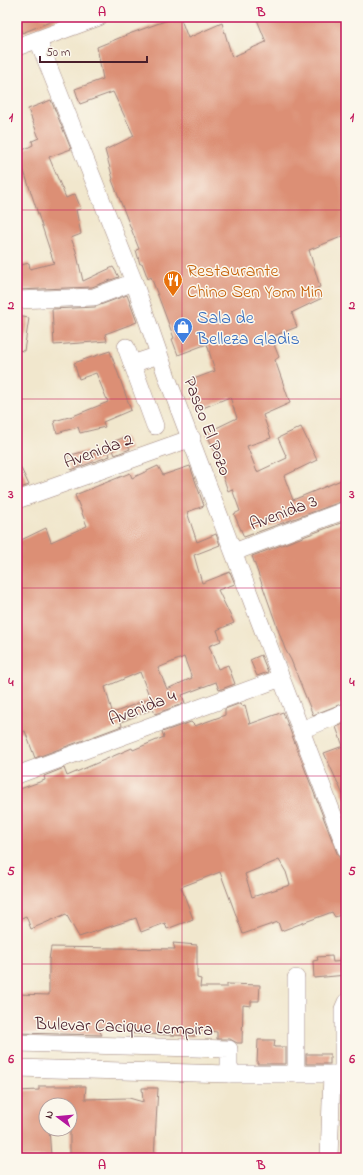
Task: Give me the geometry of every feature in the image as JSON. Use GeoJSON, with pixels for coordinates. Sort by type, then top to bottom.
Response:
{"type":"FeatureCollection","features":[{"type":"Feature","properties":{"kind":"street"},"geometry":{"type":"LineString","coordinates":[[17,47],[99,17]]}},
{"type":"Feature","properties":{"kind":"street","name":"Paseo El Pozo"},"geometry":{"type":"LineString","coordinates":[[38,40],[134,282],[159,355],[192,438],[346,849]]}},
{"type":"Feature","properties":{"kind":"street"},"geometry":{"type":"LineString","coordinates":[[17,300],[94,297],[134,282]]}},
{"type":"Feature","properties":{"kind":"street"},"geometry":{"type":"LineString","coordinates":[[126,347],[154,426]]}},
{"type":"Feature","properties":{"kind":"street"},"geometry":{"type":"LineString","coordinates":[[132,364],[159,355]]}},
{"type":"Feature","properties":{"kind":"street","name":"Avenida 2"},"geometry":{"type":"LineString","coordinates":[[17,500],[192,438]]}},
{"type":"Feature","properties":{"kind":"street","name":"Avenida 3"},"geometry":{"type":"LineString","coordinates":[[234,552],[346,510]]}},
{"type":"Feature","properties":{"kind":"street","name":"Avenida 4"},"geometry":{"type":"LineString","coordinates":[[17,775],[281,678]]}},
{"type":"Feature","properties":{"kind":"street"},"geometry":{"type":"LineString","coordinates":[[301,730],[346,712]]}},
{"type":"Feature","properties":{"kind":"street"},"geometry":{"type":"LineString","coordinates":[[296,978],[296,1074]]}},
{"type":"Feature","properties":{"kind":"street"},"geometry":{"type":"LineString","coordinates":[[329,1158],[340,1074],[343,1009],[346,1002]]}},
{"type":"Feature","properties":{"kind":"street","name":"Bulevar Cacique Lempira"},"geometry":{"type":"LineString","coordinates":[[17,1043],[229,1049],[229,1074]]}},
{"type":"Feature","properties":{"kind":"street"},"geometry":{"type":"LineString","coordinates":[[17,1068],[229,1074],[340,1074]]}},
{"type":"Feature","properties":{"kind":"building"},"geometry":{"type":"Polygon","coordinates":[[[17,17],[60,17],[60,18],[22,33],[17,17]]]}},
{"type":"Feature","properties":{"kind":"building"},"geometry":{"type":"Polygon","coordinates":[[[176,17],[180,17],[188,38],[222,23],[232,57],[266,42],[256,17],[346,17],[346,235],[309,250],[320,287],[317,288],[322,298],[292,313],[297,327],[271,337],[279,357],[275,360],[290,403],[263,415],[271,438],[247,446],[257,472],[287,458],[278,438],[301,427],[317,460],[284,476],[293,500],[346,478],[346,500],[244,537],[234,514],[240,511],[232,489],[228,491],[217,460],[219,459],[206,433],[237,418],[230,397],[198,410],[193,397],[197,396],[191,380],[215,371],[207,344],[178,355],[172,339],[174,338],[151,277],[148,279],[142,263],[140,264],[136,250],[139,249],[112,180],[113,179],[105,150],[134,136],[113,92],[80,104],[75,89],[103,79],[97,47],[176,17]]]}},
{"type":"Feature","properties":{"kind":"building"},"geometry":{"type":"Polygon","coordinates":[[[51,100],[71,149],[49,157],[66,198],[75,194],[81,209],[76,210],[81,234],[71,238],[76,251],[83,281],[113,267],[119,277],[92,287],[17,290],[17,266],[29,263],[30,269],[54,263],[22,165],[17,167],[17,153],[33,145],[32,141],[39,138],[28,109],[51,100]]]}},
{"type":"Feature","properties":{"kind":"building"},"geometry":{"type":"Polygon","coordinates":[[[127,295],[137,322],[105,334],[107,341],[54,345],[52,309],[95,307],[127,295]]]}},
{"type":"Feature","properties":{"kind":"building"},"geometry":{"type":"Polygon","coordinates":[[[17,316],[29,318],[24,351],[17,350],[17,316]]]}},
{"type":"Feature","properties":{"kind":"building"},"geometry":{"type":"Polygon","coordinates":[[[110,351],[131,410],[103,422],[105,427],[80,433],[78,427],[57,433],[54,421],[73,416],[108,402],[96,373],[79,379],[74,363],[110,351]]]}},
{"type":"Feature","properties":{"kind":"building"},"geometry":{"type":"Polygon","coordinates":[[[125,437],[130,449],[115,455],[110,443],[125,437]]]}},
{"type":"Feature","properties":{"kind":"building"},"geometry":{"type":"Polygon","coordinates":[[[108,450],[110,456],[71,470],[67,456],[86,451],[87,455],[108,450]]]}},
{"type":"Feature","properties":{"kind":"building"},"geometry":{"type":"Polygon","coordinates":[[[17,460],[29,485],[17,489],[17,460]]]}},
{"type":"Feature","properties":{"kind":"building"},"geometry":{"type":"Polygon","coordinates":[[[158,466],[163,475],[190,466],[204,506],[187,512],[197,542],[216,534],[220,545],[194,555],[202,583],[230,572],[235,584],[218,590],[234,623],[217,630],[221,641],[209,646],[218,669],[228,665],[235,684],[219,690],[216,682],[182,695],[185,703],[155,714],[153,709],[121,722],[122,726],[35,758],[25,731],[17,733],[17,542],[46,528],[51,542],[87,526],[75,495],[130,473],[132,478],[158,466]],[[184,657],[158,668],[167,689],[192,678],[184,657]],[[140,672],[105,687],[112,711],[116,712],[150,698],[140,672]]]}},
{"type":"Feature","properties":{"kind":"building"},"geometry":{"type":"Polygon","coordinates":[[[346,521],[346,702],[313,715],[291,660],[285,649],[252,556],[346,521]]]}},
{"type":"Feature","properties":{"kind":"building"},"geometry":{"type":"Polygon","coordinates":[[[261,655],[268,672],[257,676],[250,660],[261,655]]]}},
{"type":"Feature","properties":{"kind":"building"},"geometry":{"type":"Polygon","coordinates":[[[241,703],[242,706],[245,705],[250,724],[283,712],[337,853],[343,865],[346,864],[346,913],[335,917],[332,912],[281,931],[278,922],[243,934],[220,872],[181,887],[193,919],[167,929],[165,923],[141,932],[136,918],[79,937],[66,914],[31,929],[26,916],[17,920],[17,790],[45,780],[44,776],[64,768],[67,776],[132,748],[133,750],[164,737],[162,732],[191,722],[195,726],[225,715],[225,709],[241,703]],[[279,860],[245,874],[252,897],[290,885],[286,872],[279,860]]]}},
{"type":"Feature","properties":{"kind":"building"},"geometry":{"type":"Polygon","coordinates":[[[346,723],[346,801],[324,753],[343,746],[336,727],[346,723]]]}},
{"type":"Feature","properties":{"kind":"building"},"geometry":{"type":"Polygon","coordinates":[[[173,943],[197,945],[197,978],[201,979],[200,987],[227,987],[227,984],[260,985],[259,1001],[251,1001],[251,1006],[243,1005],[242,1043],[237,1043],[230,1039],[217,1039],[217,1032],[195,1029],[195,1036],[128,1033],[129,1028],[97,1027],[102,1035],[17,1033],[17,994],[49,995],[49,960],[51,947],[175,949],[173,943]]]}},
{"type":"Feature","properties":{"kind":"building"},"geometry":{"type":"Polygon","coordinates":[[[332,956],[333,962],[346,961],[346,975],[314,978],[313,961],[318,960],[317,957],[332,956]]]}},
{"type":"Feature","properties":{"kind":"building"},"geometry":{"type":"Polygon","coordinates":[[[258,1040],[275,1040],[274,1047],[286,1047],[286,1064],[257,1064],[258,1040]]]}},
{"type":"Feature","properties":{"kind":"building"},"geometry":{"type":"Polygon","coordinates":[[[306,1054],[330,1054],[330,1064],[306,1064],[306,1054]]]}},
{"type":"Feature","properties":{"kind":"building"},"geometry":{"type":"Polygon","coordinates":[[[39,1086],[86,1086],[85,1099],[129,1098],[143,1102],[142,1088],[158,1088],[154,1158],[70,1158],[70,1137],[78,1137],[78,1097],[38,1097],[38,1137],[50,1137],[51,1156],[17,1158],[17,1091],[39,1090],[39,1086]]]}},
{"type":"Feature","properties":{"kind":"place","name":"Restaurante Chino Sen Yom Min"},"geometry":{"type":"Point","coordinates":[173,297]}},
{"type":"Feature","properties":{"kind":"place","name":"Sala de Belleza Gladis"},"geometry":{"type":"Point","coordinates":[183,344]}}]}
